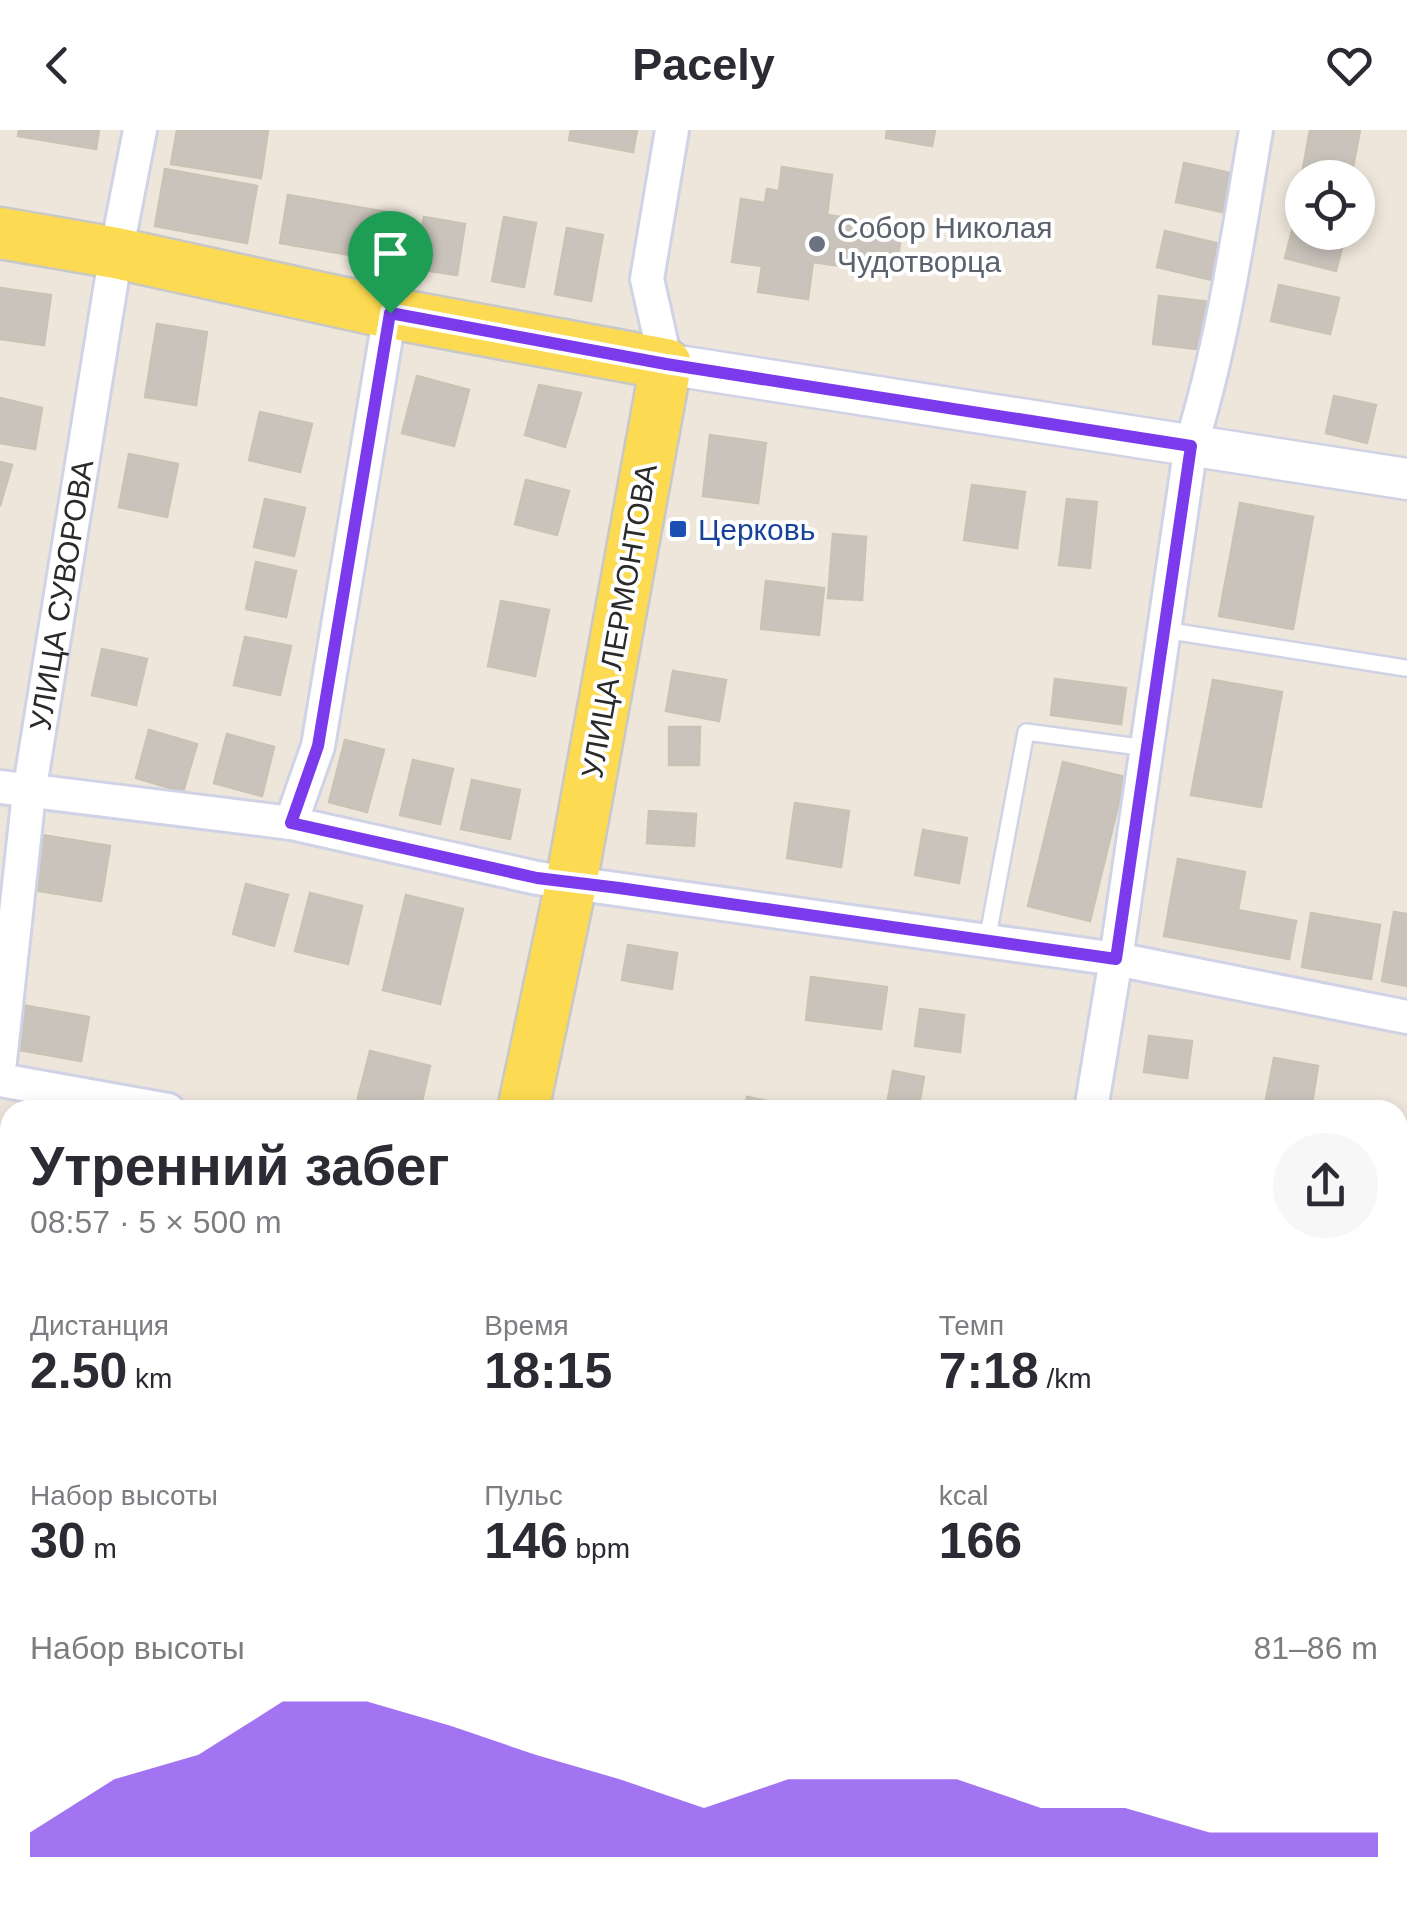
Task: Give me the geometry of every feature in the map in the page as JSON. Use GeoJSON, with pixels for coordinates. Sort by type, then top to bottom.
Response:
{"type":"FeatureCollection","features":[{"type":"Feature","properties":{"kind":"main road"},"geometry":{"type":"LineString","coordinates":[[0,233],[116,252],[390,313],[666,364]]}},
{"type":"Feature","properties":{"kind":"main road","name":"УЛИЦА ЛЕРМОНТОВА"},"geometry":{"type":"LineString","coordinates":[[525,1100],[571,884],[666,364]]}},
{"type":"Feature","properties":{"kind":"street","name":"УЛИЦА СУВОРОВА"},"geometry":{"type":"LineString","coordinates":[[0,1061],[15,790],[140,130]]}},
{"type":"Feature","properties":{"kind":"street","name":"УЛИЦА ЛЕРМОНТОВА"},"geometry":{"type":"LineString","coordinates":[[666,364],[647,280],[672,130]]}},
{"type":"Feature","properties":{"kind":"street"},"geometry":{"type":"LineString","coordinates":[[1092,1100],[1191,446],[1227,303],[1256,130]]}},
{"type":"Feature","properties":{"kind":"street"},"geometry":{"type":"LineString","coordinates":[[291,823],[318,746],[390,313]]}},
{"type":"Feature","properties":{"kind":"street"},"geometry":{"type":"LineString","coordinates":[[666,364],[1407,479]]}},
{"type":"Feature","properties":{"kind":"street"},"geometry":{"type":"LineString","coordinates":[[15,790],[291,823],[571,884],[1116,959],[1407,1018]]}},
{"type":"Feature","properties":{"kind":"street"},"geometry":{"type":"LineString","coordinates":[[0,1080],[112,1100]]}},
{"type":"Feature","properties":{"kind":"lane"},"geometry":{"type":"LineString","coordinates":[[1164,630],[1405,668]]}},
{"type":"Feature","properties":{"kind":"lane"},"geometry":{"type":"LineString","coordinates":[[987,941],[1026,732],[1147,748]]}},
{"type":"Feature","properties":{"kind":"building"},"geometry":{"type":"Polygon","coordinates":[[[19,130],[99,130],[96,149],[18,136],[19,130]]]}},
{"type":"Feature","properties":{"kind":"building"},"geometry":{"type":"Polygon","coordinates":[[[177,130],[268,130],[261,178],[171,164],[177,130]]]}},
{"type":"Feature","properties":{"kind":"building"},"geometry":{"type":"Polygon","coordinates":[[[571,130],[637,130],[633,152],[569,140],[571,130]]]}},
{"type":"Feature","properties":{"kind":"building"},"geometry":{"type":"Polygon","coordinates":[[[887,130],[935,130],[932,146],[886,138],[887,130]]]}},
{"type":"Feature","properties":{"kind":"building"},"geometry":{"type":"Polygon","coordinates":[[[1310,130],[1360,130],[1354,160],[1304,160],[1310,130]]]}},
{"type":"Feature","properties":{"kind":"building"},"geometry":{"type":"Polygon","coordinates":[[[1184,163],[1235,174],[1227,213],[1176,202],[1184,163]]]}},
{"type":"Feature","properties":{"kind":"building","name":"Собор Николая Чудотворца"},"geometry":{"type":"Polygon","coordinates":[[[782,167],[832,175],[827,215],[902,226],[896,274],[813,262],[808,299],[758,292],[762,266],[732,262],[741,199],[765,203],[767,189],[779,191],[782,167]]]}},
{"type":"Feature","properties":{"kind":"building"},"geometry":{"type":"Polygon","coordinates":[[[165,169],[257,186],[247,243],[155,226],[165,169]]]}},
{"type":"Feature","properties":{"kind":"building"},"geometry":{"type":"Polygon","coordinates":[[[288,195],[404,215],[396,263],[280,243],[288,195]]]}},
{"type":"Feature","properties":{"kind":"building"},"geometry":{"type":"Polygon","coordinates":[[[424,217],[465,224],[457,275],[416,269],[424,217]]]}},
{"type":"Feature","properties":{"kind":"building"},"geometry":{"type":"Polygon","coordinates":[[[504,217],[536,223],[524,287],[492,281],[504,217]]]}},
{"type":"Feature","properties":{"kind":"building"},"geometry":{"type":"Polygon","coordinates":[[[567,228],[603,235],[591,301],[555,294],[567,228]]]}},
{"type":"Feature","properties":{"kind":"building"},"geometry":{"type":"Polygon","coordinates":[[[1165,231],[1220,244],[1212,280],[1157,267],[1165,231]]]}},
{"type":"Feature","properties":{"kind":"building"},"geometry":{"type":"Polygon","coordinates":[[[1287,250],[1341,250],[1336,271],[1285,258],[1287,250]]]}},
{"type":"Feature","properties":{"kind":"building"},"geometry":{"type":"Polygon","coordinates":[[[1279,285],[1339,298],[1330,334],[1271,321],[1279,285]]]}},
{"type":"Feature","properties":{"kind":"building"},"geometry":{"type":"Polygon","coordinates":[[[0,288],[51,295],[44,345],[0,339],[0,288]]]}},
{"type":"Feature","properties":{"kind":"building"},"geometry":{"type":"Polygon","coordinates":[[[1159,296],[1212,302],[1206,350],[1153,344],[1159,296]]]}},
{"type":"Feature","properties":{"kind":"building"},"geometry":{"type":"Polygon","coordinates":[[[157,324],[207,332],[196,405],[145,397],[157,324]]]}},
{"type":"Feature","properties":{"kind":"building"},"geometry":{"type":"Polygon","coordinates":[[[417,376],[469,390],[454,446],[402,433],[417,376]]]}},
{"type":"Feature","properties":{"kind":"building"},"geometry":{"type":"Polygon","coordinates":[[[539,385],[581,393],[565,447],[525,435],[539,385]]]}},
{"type":"Feature","properties":{"kind":"building"},"geometry":{"type":"Polygon","coordinates":[[[1334,396],[1376,405],[1367,443],[1326,433],[1334,396]]]}},
{"type":"Feature","properties":{"kind":"building"},"geometry":{"type":"Polygon","coordinates":[[[0,398],[42,408],[35,449],[0,443],[0,398]]]}},
{"type":"Feature","properties":{"kind":"building"},"geometry":{"type":"Polygon","coordinates":[[[260,412],[312,424],[300,472],[249,460],[260,412]]]}},
{"type":"Feature","properties":{"kind":"building"},"geometry":{"type":"Polygon","coordinates":[[[710,435],[766,443],[758,503],[703,496],[710,435]]]}},
{"type":"Feature","properties":{"kind":"building"},"geometry":{"type":"Polygon","coordinates":[[[129,454],[178,464],[167,517],[119,507],[129,454]]]}},
{"type":"Feature","properties":{"kind":"building"},"geometry":{"type":"Polygon","coordinates":[[[0,462],[12,465],[0,506],[0,462]]]}},
{"type":"Feature","properties":{"kind":"building"},"geometry":{"type":"Polygon","coordinates":[[[526,480],[569,491],[557,535],[515,524],[526,480]]]}},
{"type":"Feature","properties":{"kind":"building"},"geometry":{"type":"Polygon","coordinates":[[[972,485],[1025,492],[1017,548],[964,540],[972,485]]]}},
{"type":"Feature","properties":{"kind":"building"},"geometry":{"type":"Polygon","coordinates":[[[265,499],[305,508],[294,556],[254,547],[265,499]]]}},
{"type":"Feature","properties":{"kind":"building"},"geometry":{"type":"Polygon","coordinates":[[[1067,499],[1097,502],[1090,568],[1059,565],[1067,499]]]}},
{"type":"Feature","properties":{"kind":"building"},"geometry":{"type":"Polygon","coordinates":[[[1240,503],[1313,517],[1293,629],[1219,616],[1240,503]]]}},
{"type":"Feature","properties":{"kind":"building"},"geometry":{"type":"Polygon","coordinates":[[[833,534],[866,537],[862,600],[828,598],[833,534]]]}},
{"type":"Feature","properties":{"kind":"building"},"geometry":{"type":"Polygon","coordinates":[[[256,562],[296,571],[286,617],[246,609],[256,562]]]}},
{"type":"Feature","properties":{"kind":"building"},"geometry":{"type":"Polygon","coordinates":[[[766,581],[824,588],[819,635],[761,629],[766,581]]]}},
{"type":"Feature","properties":{"kind":"building"},"geometry":{"type":"Polygon","coordinates":[[[501,601],[549,610],[535,676],[488,666],[501,601]]]}},
{"type":"Feature","properties":{"kind":"building"},"geometry":{"type":"Polygon","coordinates":[[[245,637],[291,646],[280,695],[234,685],[245,637]]]}},
{"type":"Feature","properties":{"kind":"building"},"geometry":{"type":"Polygon","coordinates":[[[102,649],[147,659],[136,705],[92,695],[102,649]]]}},
{"type":"Feature","properties":{"kind":"building"},"geometry":{"type":"Polygon","coordinates":[[[673,671],[726,680],[719,721],[666,711],[673,671]]]}},
{"type":"Feature","properties":{"kind":"building"},"geometry":{"type":"Polygon","coordinates":[[[1055,679],[1126,688],[1121,724],[1051,715],[1055,679]]]}},
{"type":"Feature","properties":{"kind":"building"},"geometry":{"type":"Polygon","coordinates":[[[1213,680],[1282,692],[1261,807],[1191,795],[1213,680]]]}},
{"type":"Feature","properties":{"kind":"building"},"geometry":{"type":"Polygon","coordinates":[[[669,727],[700,727],[699,765],[669,765],[669,727]]]}},
{"type":"Feature","properties":{"kind":"building"},"geometry":{"type":"Polygon","coordinates":[[[149,730],[197,744],[183,792],[136,778],[149,730]]]}},
{"type":"Feature","properties":{"kind":"building"},"geometry":{"type":"Polygon","coordinates":[[[227,734],[274,747],[262,796],[214,783],[227,734]]]}},
{"type":"Feature","properties":{"kind":"building"},"geometry":{"type":"Polygon","coordinates":[[[345,740],[384,750],[367,812],[329,802],[345,740]]]}},
{"type":"Feature","properties":{"kind":"building"},"geometry":{"type":"Polygon","coordinates":[[[413,760],[453,769],[440,824],[400,815],[413,760]]]}},
{"type":"Feature","properties":{"kind":"building"},"geometry":{"type":"Polygon","coordinates":[[[1063,762],[1125,777],[1090,921],[1028,906],[1063,762]]]}},
{"type":"Feature","properties":{"kind":"building"},"geometry":{"type":"Polygon","coordinates":[[[472,780],[520,790],[510,839],[461,829],[472,780]]]}},
{"type":"Feature","properties":{"kind":"building"},"geometry":{"type":"Polygon","coordinates":[[[795,803],[849,811],[841,867],[787,858],[795,803]]]}},
{"type":"Feature","properties":{"kind":"building"},"geometry":{"type":"Polygon","coordinates":[[[649,811],[696,814],[694,846],[647,843],[649,811]]]}},
{"type":"Feature","properties":{"kind":"building"},"geometry":{"type":"Polygon","coordinates":[[[923,830],[967,838],[959,883],[915,875],[923,830]]]}},
{"type":"Feature","properties":{"kind":"building"},"geometry":{"type":"Polygon","coordinates":[[[42,835],[110,846],[101,901],[33,890],[42,835]]]}},
{"type":"Feature","properties":{"kind":"building"},"geometry":{"type":"Polygon","coordinates":[[[1178,859],[1245,872],[1238,910],[1296,921],[1289,959],[1164,936],[1178,859]]]}},
{"type":"Feature","properties":{"kind":"building"},"geometry":{"type":"Polygon","coordinates":[[[246,884],[288,895],[274,946],[233,934],[246,884]]]}},
{"type":"Feature","properties":{"kind":"building"},"geometry":{"type":"Polygon","coordinates":[[[310,893],[362,906],[348,964],[295,951],[310,893]]]}},
{"type":"Feature","properties":{"kind":"building"},"geometry":{"type":"Polygon","coordinates":[[[406,895],[463,909],[440,1004],[383,990],[406,895]]]}},
{"type":"Feature","properties":{"kind":"building"},"geometry":{"type":"Polygon","coordinates":[[[1394,912],[1407,914],[1407,986],[1382,981],[1394,912]]]}},
{"type":"Feature","properties":{"kind":"building"},"geometry":{"type":"Polygon","coordinates":[[[1311,913],[1380,925],[1371,979],[1302,967],[1311,913]]]}},
{"type":"Feature","properties":{"kind":"building"},"geometry":{"type":"Polygon","coordinates":[[[628,945],[677,953],[672,989],[622,980],[628,945]]]}},
{"type":"Feature","properties":{"kind":"building"},"geometry":{"type":"Polygon","coordinates":[[[811,977],[887,987],[881,1029],[806,1020],[811,977]]]}},
{"type":"Feature","properties":{"kind":"building"},"geometry":{"type":"Polygon","coordinates":[[[16,1004],[89,1017],[81,1061],[8,1048],[16,1004]]]}},
{"type":"Feature","properties":{"kind":"building"},"geometry":{"type":"Polygon","coordinates":[[[920,1009],[964,1015],[960,1052],[915,1046],[920,1009]]]}},
{"type":"Feature","properties":{"kind":"building"},"geometry":{"type":"Polygon","coordinates":[[[1149,1036],[1192,1041],[1187,1078],[1144,1072],[1149,1036]]]}},
{"type":"Feature","properties":{"kind":"building"},"geometry":{"type":"Polygon","coordinates":[[[370,1051],[430,1066],[422,1100],[358,1100],[370,1051]]]}},
{"type":"Feature","properties":{"kind":"building"},"geometry":{"type":"Polygon","coordinates":[[[1274,1058],[1318,1066],[1313,1100],[1266,1100],[1274,1058]]]}},
{"type":"Feature","properties":{"kind":"building"},"geometry":{"type":"Polygon","coordinates":[[[893,1071],[924,1077],[920,1100],[888,1100],[893,1071]]]}},
{"type":"Feature","properties":{"kind":"place","name":"Собор Николая Чудотворца"},"geometry":{"type":"Point","coordinates":[817,244]}},
{"type":"Feature","properties":{"kind":"place","name":"Церковь"},"geometry":{"type":"Point","coordinates":[678,529]}},
{"type":"Feature","properties":{"kind":"route"},"geometry":{"type":"LineString","coordinates":[[390,313],[666,364],[1191,446],[1116,959],[571,884],[291,823],[318,746],[390,313]]}}]}
